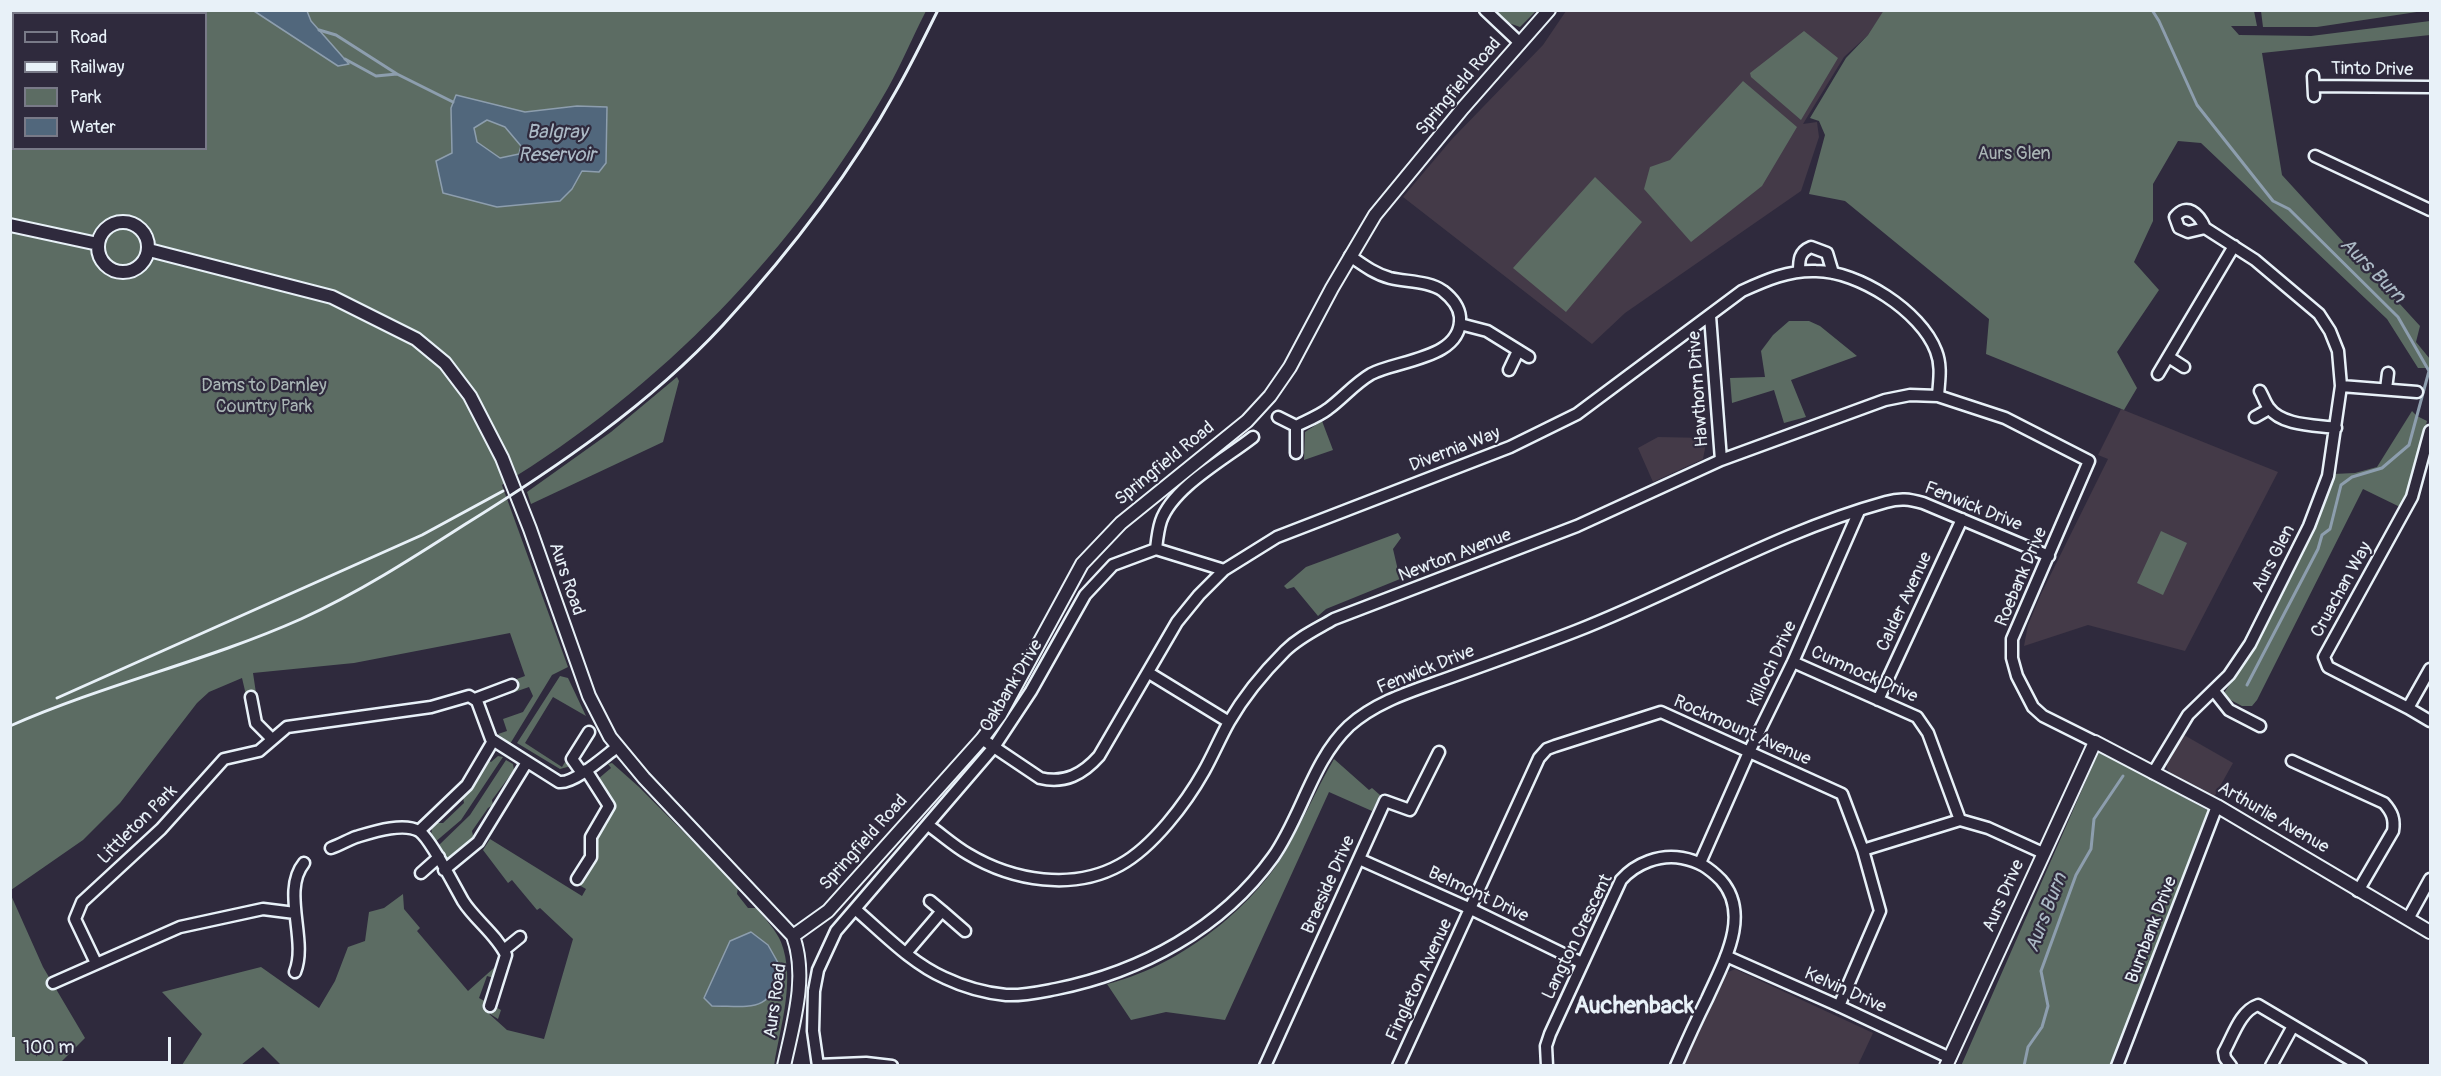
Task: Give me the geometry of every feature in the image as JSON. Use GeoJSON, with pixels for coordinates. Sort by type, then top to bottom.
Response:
{"type":"FeatureCollection","features":[{"type":"Feature","properties":{"kind":"street"},"geometry":{"type":"LineString","coordinates":[[1485,10],[1520,43]]}},
{"type":"Feature","properties":{"kind":"street","name":"Springfield Road"},"geometry":{"type":"LineString","coordinates":[[793,936],[828,911],[982,739],[1000,714],[1082,564],[1121,523],[1247,421],[1270,396],[1290,367],[1366,228],[1390,194],[1548,10]]}},
{"type":"Feature","properties":{"kind":"street","name":"Tinto Drive"},"geometry":{"type":"LineString","coordinates":[[2314,86],[2430,87]]}},
{"type":"Feature","properties":{"kind":"street"},"geometry":{"type":"LineString","coordinates":[[2315,156],[2333,167],[2430,210]]}},
{"type":"Feature","properties":{"kind":"street"},"geometry":{"type":"LineString","coordinates":[[127,221],[141,228],[146,235],[149,250],[141,265],[125,272],[108,267],[99,253],[98,244],[105,230],[119,222],[127,221]]}},
{"type":"Feature","properties":{"kind":"street"},"geometry":{"type":"LineString","coordinates":[[10,225],[98,244]]}},
{"type":"Feature","properties":{"kind":"street","name":"Aurs Glen"},"geometry":{"type":"LineString","coordinates":[[2153,773],[2188,715],[2229,675],[2250,644],[2309,526],[2328,476],[2341,386],[2338,351],[2330,331],[2319,314],[2255,260],[2205,228]]}},
{"type":"Feature","properties":{"kind":"street"},"geometry":{"type":"LineString","coordinates":[[1799,272],[1799,258],[1804,250],[1811,246],[1827,253],[1833,273]]}},
{"type":"Feature","properties":{"kind":"street"},"geometry":{"type":"LineString","coordinates":[[2158,374],[2170,358],[2234,246]]}},
{"type":"Feature","properties":{"kind":"street","name":"Aurs Road"},"geometry":{"type":"LineString","coordinates":[[149,250],[332,297],[416,339],[445,363],[470,396],[498,450],[530,529],[589,696],[617,747],[793,936],[799,952],[800,977],[784,1065]]}},
{"type":"Feature","properties":{"kind":"street"},"geometry":{"type":"LineString","coordinates":[[1296,426],[1328,410],[1349,389],[1372,374],[1446,347],[1457,334],[1460,324],[1456,303],[1443,291],[1432,286],[1371,271],[1350,256]]}},
{"type":"Feature","properties":{"kind":"street","name":"Divernia Way"},"geometry":{"type":"LineString","coordinates":[[982,739],[1041,778],[1051,780],[1077,775],[1089,768],[1099,756],[1178,622],[1199,595],[1224,570],[1277,537],[1510,447],[1552,428],[1576,414],[1742,291],[1770,278],[1799,272],[1833,273],[1859,281],[1896,304],[1923,327],[1937,353],[1940,366],[1938,396]]}},
{"type":"Feature","properties":{"kind":"street","name":"Hawthorn Drive"},"geometry":{"type":"LineString","coordinates":[[1710,315],[1721,460]]}},
{"type":"Feature","properties":{"kind":"street"},"geometry":{"type":"LineString","coordinates":[[1460,324],[1487,331],[1529,357]]}},
{"type":"Feature","properties":{"kind":"street"},"geometry":{"type":"LineString","coordinates":[[1509,370],[1518,351]]}},
{"type":"Feature","properties":{"kind":"street"},"geometry":{"type":"LineString","coordinates":[[2170,358],[2184,367]]}},
{"type":"Feature","properties":{"kind":"street"},"geometry":{"type":"LineString","coordinates":[[2386,389],[2388,373]]}},
{"type":"Feature","properties":{"kind":"street"},"geometry":{"type":"LineString","coordinates":[[2341,386],[2417,392]]}},
{"type":"Feature","properties":{"kind":"street"},"geometry":{"type":"LineString","coordinates":[[2260,391],[2269,409],[2291,421],[2336,428]]}},
{"type":"Feature","properties":{"kind":"street","name":"Newton Avenue"},"geometry":{"type":"LineString","coordinates":[[928,825],[969,854],[1017,875],[1041,880],[1058,880],[1106,872],[1123,864],[1141,849],[1180,808],[1204,771],[1241,702],[1267,669],[1309,632],[1334,619],[1577,526],[1721,460],[1885,400],[1910,395],[1938,396],[2005,418],[2089,461]]}},
{"type":"Feature","properties":{"kind":"street"},"geometry":{"type":"LineString","coordinates":[[2254,417],[2269,409]]}},
{"type":"Feature","properties":{"kind":"street"},"geometry":{"type":"LineString","coordinates":[[1278,417],[1296,426]]}},
{"type":"Feature","properties":{"kind":"street"},"geometry":{"type":"LineString","coordinates":[[1296,426],[1296,453]]}},
{"type":"Feature","properties":{"kind":"street","name":"Cruachan Way"},"geometry":{"type":"LineString","coordinates":[[2408,708],[2328,667],[2324,657],[2412,497],[2429,446],[2430,431]]}},
{"type":"Feature","properties":{"kind":"street"},"geometry":{"type":"LineString","coordinates":[[1224,570],[1156,549],[1161,521],[1173,500],[1194,480],[1253,437]]}},
{"type":"Feature","properties":{"kind":"street"},"geometry":{"type":"LineString","coordinates":[[1240,447],[1247,457]]}},
{"type":"Feature","properties":{"kind":"street","name":"Roebank Drive"},"geometry":{"type":"LineString","coordinates":[[2089,461],[2012,639],[2012,658],[2017,676],[2033,708],[2043,716],[2095,742]]}},
{"type":"Feature","properties":{"kind":"street","name":"Fenwick Drive"},"geometry":{"type":"LineString","coordinates":[[855,909],[906,953],[943,977],[984,992],[1007,995],[1031,994],[1075,985],[1147,960],[1197,931],[1249,886],[1273,857],[1291,828],[1319,767],[1329,751],[1348,727],[1360,717],[1391,699],[1575,632],[1759,548],[1824,521],[1905,498],[1923,502],[2049,556]]}},
{"type":"Feature","properties":{"kind":"street","name":"Killoch Drive"},"geometry":{"type":"LineString","coordinates":[[1700,863],[1749,752],[1793,662],[1859,511]]}},
{"type":"Feature","properties":{"kind":"street","name":"Calder Avenue"},"geometry":{"type":"LineString","coordinates":[[1878,700],[1962,519]]}},
{"type":"Feature","properties":{"kind":"street","name":"Oakbank Drive"},"geometry":{"type":"LineString","coordinates":[[818,1065],[813,1031],[813,1011],[818,970],[836,931],[994,747],[1031,691],[1084,595],[1113,565],[1156,549]]}},
{"type":"Feature","properties":{"kind":"street","name":"Cumnock Drive"},"geometry":{"type":"LineString","coordinates":[[1793,662],[1917,717],[1923,722],[1960,820]]}},
{"type":"Feature","properties":{"kind":"street"},"geometry":{"type":"LineString","coordinates":[[2430,669],[2408,708],[2430,721]]}},
{"type":"Feature","properties":{"kind":"street"},"geometry":{"type":"LineString","coordinates":[[1149,673],[1229,722]]}},
{"type":"Feature","properties":{"kind":"street","name":"Littleton Park"},"geometry":{"type":"LineString","coordinates":[[96,963],[75,919],[82,902],[160,829],[224,759],[259,751],[287,727],[431,707],[463,697],[475,699],[512,685]]}},
{"type":"Feature","properties":{"kind":"street"},"geometry":{"type":"LineString","coordinates":[[2214,692],[2229,710],[2260,726]]}},
{"type":"Feature","properties":{"kind":"street"},"geometry":{"type":"LineString","coordinates":[[252,697],[256,723],[272,739]]}},
{"type":"Feature","properties":{"kind":"street"},"geometry":{"type":"LineString","coordinates":[[475,699],[493,741],[559,782],[566,783],[617,747]]}},
{"type":"Feature","properties":{"kind":"street","name":"Rockmount Avenue"},"geometry":{"type":"LineString","coordinates":[[1471,909],[1539,758],[1547,749],[1648,714],[1661,712],[1842,794],[1863,850],[1880,910],[1839,1006]]}},
{"type":"Feature","properties":{"kind":"street"},"geometry":{"type":"LineString","coordinates":[[577,879],[591,857],[591,837],[609,806],[584,771],[572,759],[589,732]]}},
{"type":"Feature","properties":{"kind":"street"},"geometry":{"type":"LineString","coordinates":[[419,831],[467,785],[493,741]]}},
{"type":"Feature","properties":{"kind":"street","name":"Arthurlie Avenue"},"geometry":{"type":"LineString","coordinates":[[2095,742],[2217,807],[2328,870],[2358,891],[2430,932]]}},
{"type":"Feature","properties":{"kind":"street","name":"Aurs Drive"},"geometry":{"type":"LineString","coordinates":[[1948,1062],[2095,742]]}},
{"type":"Feature","properties":{"kind":"street","name":"Braeside Drive"},"geometry":{"type":"LineString","coordinates":[[1265,1065],[1385,801],[1410,810],[1439,752]]}},
{"type":"Feature","properties":{"kind":"street"},"geometry":{"type":"LineString","coordinates":[[2292,761],[2384,803],[2391,812],[2395,822],[2394,831],[2358,891]]}},
{"type":"Feature","properties":{"kind":"street"},"geometry":{"type":"LineString","coordinates":[[444,870],[478,842],[527,762]]}},
{"type":"Feature","properties":{"kind":"street","name":"Burnbank Drive"},"geometry":{"type":"LineString","coordinates":[[2117,1065],[2217,807]]}},
{"type":"Feature","properties":{"kind":"street"},"geometry":{"type":"LineString","coordinates":[[1863,850],[1960,820],[1988,828],[2043,854]]}},
{"type":"Feature","properties":{"kind":"street"},"geometry":{"type":"LineString","coordinates":[[331,848],[346,843],[352,838],[397,827],[419,831],[439,858],[464,902],[504,950],[505,962],[490,1006]]}},
{"type":"Feature","properties":{"kind":"street","name":"Langton Crescent"},"geometry":{"type":"LineString","coordinates":[[1547,1065],[1546,1046],[1621,880],[1626,874],[1644,863],[1666,857],[1700,863]]}},
{"type":"Feature","properties":{"kind":"street"},"geometry":{"type":"LineString","coordinates":[[421,873],[439,858]]}},
{"type":"Feature","properties":{"kind":"street","name":"Belmont Drive"},"geometry":{"type":"LineString","coordinates":[[1359,859],[1471,909],[1582,963]]}},
{"type":"Feature","properties":{"kind":"street"},"geometry":{"type":"LineString","coordinates":[[295,972],[299,962],[295,913],[296,873],[304,863]]}},
{"type":"Feature","properties":{"kind":"street"},"geometry":{"type":"LineString","coordinates":[[1676,1065],[1726,956],[1734,930],[1733,900],[1726,886],[1700,863]]}},
{"type":"Feature","properties":{"kind":"street"},"geometry":{"type":"LineString","coordinates":[[2408,919],[2430,879]]}},
{"type":"Feature","properties":{"kind":"street"},"geometry":{"type":"LineString","coordinates":[[930,901],[965,931]]}},
{"type":"Feature","properties":{"kind":"street"},"geometry":{"type":"LineString","coordinates":[[53,984],[180,927],[263,909],[295,913]]}},
{"type":"Feature","properties":{"kind":"street","name":"Fingleton Avenue"},"geometry":{"type":"LineString","coordinates":[[1398,1065],[1471,909]]}},
{"type":"Feature","properties":{"kind":"street"},"geometry":{"type":"LineString","coordinates":[[906,953],[942,911]]}},
{"type":"Feature","properties":{"kind":"street"},"geometry":{"type":"LineString","coordinates":[[504,950],[520,937]]}},
{"type":"Feature","properties":{"kind":"street","name":"Kelvin Drive"},"geometry":{"type":"LineString","coordinates":[[1726,956],[1839,1006],[1948,1062]]}},
{"type":"Feature","properties":{"kind":"street"},"geometry":{"type":"LineString","coordinates":[[2231,1065],[2225,1058],[2224,1052],[2244,1015],[2250,1008],[2258,1005],[2361,1065]]}},
{"type":"Feature","properties":{"kind":"street"},"geometry":{"type":"LineString","coordinates":[[2271,1065],[2294,1026]]}},
{"type":"Feature","properties":{"kind":"street"},"geometry":{"type":"LineString","coordinates":[[818,1065],[866,1063],[892,1065]]}},
{"type":"Feature","properties":{"kind":"shaded area"},"geometry":{"type":"Polygon","coordinates":[[[1566,11],[1884,11],[1868,35],[1844,57],[1803,124],[1817,122],[1819,137],[1801,191],[1625,313],[1592,344],[1403,197],[1452,139],[1543,45],[1566,11]]]}},
{"type":"Feature","properties":{"kind":"shaded area"},"geometry":{"type":"Polygon","coordinates":[[[2121,409],[2278,472],[2185,651],[2088,625],[2024,646],[2028,625],[2041,594],[2108,459],[2098,455],[2121,409]]]}},
{"type":"Feature","properties":{"kind":"shaded area"},"geometry":{"type":"Polygon","coordinates":[[[1658,437],[1707,438],[1703,459],[1653,482],[1638,448],[1658,437]]]}},
{"type":"Feature","properties":{"kind":"shaded area"},"geometry":{"type":"Polygon","coordinates":[[[2184,735],[2233,763],[2214,797],[2169,772],[2167,768],[2167,763],[2184,735]]]}},
{"type":"Feature","properties":{"kind":"shaded area"},"geometry":{"type":"Polygon","coordinates":[[[1735,969],[1873,1033],[1858,1065],[1684,1065],[1726,973],[1735,969]]]}},
{"type":"Feature","properties":{"kind":"green space","name":"Aurs Glen"},"geometry":{"type":"Polygon","coordinates":[[[1884,10],[2254,11],[2257,26],[2231,26],[2239,35],[2311,36],[2430,21],[2430,35],[2262,53],[2282,175],[2420,326],[2416,342],[2430,359],[2430,368],[2418,368],[2387,319],[2201,143],[2178,141],[2153,184],[2153,221],[2134,262],[2159,290],[2117,352],[2137,388],[2124,410],[1986,354],[1989,319],[1845,201],[1809,194],[1825,135],[1819,121],[1810,118],[1846,58],[1868,35],[1884,10]]]}},
{"type":"Feature","properties":{"kind":"green space"},"geometry":{"type":"Polygon","coordinates":[[[2430,10],[2317,27],[2263,27],[2261,11],[2430,10]]]}},
{"type":"Feature","properties":{"kind":"green space","name":"Dams to Darnley Country Park"},"geometry":{"type":"Polygon","coordinates":[[[11,11],[926,11],[888,88],[851,147],[811,204],[767,259],[720,311],[669,360],[616,405],[560,447],[502,485],[568,667],[552,675],[510,744],[498,734],[507,731],[503,719],[523,712],[533,696],[529,687],[486,702],[485,699],[516,688],[514,680],[525,676],[510,633],[354,663],[253,673],[256,693],[246,695],[242,678],[209,692],[197,703],[120,803],[83,840],[11,890],[11,11]]]}},
{"type":"Feature","properties":{"kind":"green space"},"geometry":{"type":"Polygon","coordinates":[[[1494,11],[1536,11],[1520,27],[1506,22],[1494,11]]]}},
{"type":"Feature","properties":{"kind":"green space"},"geometry":{"type":"Polygon","coordinates":[[[1804,31],[1838,58],[1801,120],[1751,77],[1750,73],[1804,31]]]}},
{"type":"Feature","properties":{"kind":"green space"},"geometry":{"type":"Polygon","coordinates":[[[1743,81],[1797,127],[1762,186],[1691,242],[1644,189],[1650,167],[1670,160],[1743,81]]]}},
{"type":"Feature","properties":{"kind":"green space"},"geometry":{"type":"Polygon","coordinates":[[[1595,177],[1642,222],[1566,312],[1513,268],[1595,177]]]}},
{"type":"Feature","properties":{"kind":"green space"},"geometry":{"type":"Polygon","coordinates":[[[1789,321],[1809,321],[1820,326],[1857,356],[1791,380],[1806,417],[1784,423],[1774,390],[1732,403],[1730,378],[1765,377],[1761,351],[1773,335],[1789,321]]]}},
{"type":"Feature","properties":{"kind":"green space"},"geometry":{"type":"Polygon","coordinates":[[[677,377],[679,381],[663,442],[531,504],[527,492],[611,432],[677,377]]]}},
{"type":"Feature","properties":{"kind":"green space"},"geometry":{"type":"Polygon","coordinates":[[[2412,411],[2427,421],[2412,479],[2400,507],[2363,489],[2257,700],[2252,706],[2242,706],[2225,697],[2224,693],[2257,641],[2286,587],[2323,503],[2333,474],[2355,473],[2377,467],[2412,411]]]}},
{"type":"Feature","properties":{"kind":"green space"},"geometry":{"type":"Polygon","coordinates":[[[1322,421],[1333,450],[1304,460],[1305,432],[1322,421]]]}},
{"type":"Feature","properties":{"kind":"green space"},"geometry":{"type":"Polygon","coordinates":[[[2161,531],[2187,543],[2163,595],[2137,583],[2161,531]]]}},
{"type":"Feature","properties":{"kind":"green space"},"geometry":{"type":"Polygon","coordinates":[[[1398,533],[1401,538],[1393,549],[1400,579],[1326,609],[1318,616],[1294,587],[1287,589],[1284,586],[1306,567],[1398,533]]]}},
{"type":"Feature","properties":{"kind":"green space"},"geometry":{"type":"Polygon","coordinates":[[[560,676],[568,678],[586,716],[553,697],[525,743],[562,767],[565,762],[571,766],[560,769],[517,743],[560,676]]]}},
{"type":"Feature","properties":{"kind":"green space"},"geometry":{"type":"Polygon","coordinates":[[[2099,751],[2209,811],[2114,1065],[1961,1066],[2099,751]]]}},
{"type":"Feature","properties":{"kind":"green space"},"geometry":{"type":"Polygon","coordinates":[[[498,756],[503,757],[461,820],[434,843],[431,839],[432,826],[435,823],[443,823],[464,803],[463,797],[489,761],[491,762],[498,756]]]}},
{"type":"Feature","properties":{"kind":"green space"},"geometry":{"type":"Polygon","coordinates":[[[1334,759],[1369,790],[1372,788],[1380,795],[1372,811],[1329,792],[1225,1020],[1166,1012],[1131,1020],[1107,984],[1158,965],[1182,952],[1206,936],[1249,899],[1282,857],[1334,759]]]}},
{"type":"Feature","properties":{"kind":"green space"},"geometry":{"type":"Polygon","coordinates":[[[506,760],[513,764],[514,770],[492,800],[493,805],[488,808],[472,831],[474,840],[449,860],[437,847],[470,815],[506,760]]]}},
{"type":"Feature","properties":{"kind":"green space"},"geometry":{"type":"Polygon","coordinates":[[[612,763],[639,787],[738,887],[737,894],[748,908],[757,908],[779,938],[785,957],[787,988],[774,1066],[282,1066],[263,1047],[241,1065],[182,1065],[202,1034],[162,992],[261,967],[319,1008],[335,981],[348,947],[365,941],[369,912],[384,908],[403,894],[404,909],[420,928],[417,931],[468,991],[495,967],[494,978],[487,976],[479,998],[501,1010],[498,1019],[487,1012],[507,1030],[544,1039],[573,939],[540,908],[537,910],[512,880],[508,883],[483,850],[490,839],[582,896],[586,889],[579,885],[597,857],[597,837],[608,815],[613,812],[614,805],[598,779],[611,768],[608,764],[612,763]]]}},
{"type":"Feature","properties":{"kind":"green space"},"geometry":{"type":"Polygon","coordinates":[[[10,893],[43,967],[85,1038],[58,1065],[11,1065],[10,893]]]}},
{"type":"Feature","properties":{"kind":"water"},"geometry":{"type":"Polygon","coordinates":[[[254,11],[307,11],[311,21],[349,64],[338,66],[254,11]]]}},
{"type":"Feature","properties":{"kind":"water","name":"Balgray Reservoir"},"geometry":{"type":"Polygon","coordinates":[[[456,95],[525,112],[577,106],[607,107],[606,163],[599,172],[582,171],[572,189],[560,201],[497,207],[443,193],[436,161],[452,153],[451,108],[456,95]],[[487,120],[474,128],[477,142],[500,158],[519,154],[521,146],[505,127],[487,120]]]}},
{"type":"Feature","properties":{"kind":"water"},"geometry":{"type":"Polygon","coordinates":[[[751,932],[768,945],[781,968],[777,983],[765,1000],[757,1004],[738,1007],[712,1006],[704,998],[730,941],[751,932]]]}},
{"type":"Feature","properties":{"kind":"waterway","name":"Aurs Burn"},"geometry":{"type":"LineString","coordinates":[[2152,10],[2197,105],[2273,201],[2289,209],[2398,317],[2429,371],[2409,445],[2382,468],[2352,477],[2341,485],[2330,529],[2322,535],[2318,549],[2247,685]]}},
{"type":"Feature","properties":{"kind":"waterway"},"geometry":{"type":"LineString","coordinates":[[319,30],[336,35],[397,74]]}},
{"type":"Feature","properties":{"kind":"waterway"},"geometry":{"type":"LineString","coordinates":[[345,59],[376,76],[397,74],[453,102]]}},
{"type":"Feature","properties":{"kind":"waterway","name":"Aurs Burn"},"geometry":{"type":"LineString","coordinates":[[2024,1066],[2028,1047],[2042,1027],[2048,1006],[2041,971],[2076,875],[2091,849],[2094,819],[2123,776]]}},
{"type":"Feature","properties":{"kind":"railway"},"geometry":{"type":"LineString","coordinates":[[10,726],[82,697],[229,648],[322,609],[364,587],[424,550],[533,481],[600,434],[664,382],[694,354],[723,325],[794,242],[838,184],[878,123],[938,10]]}},
{"type":"Feature","properties":{"kind":"railway"},"geometry":{"type":"LineString","coordinates":[[57,698],[422,535],[503,491]]}},
{"type":"Feature","properties":{"kind":"district","name":"Auchenback"},"geometry":{"type":"Point","coordinates":[1634,1007]}}]}
